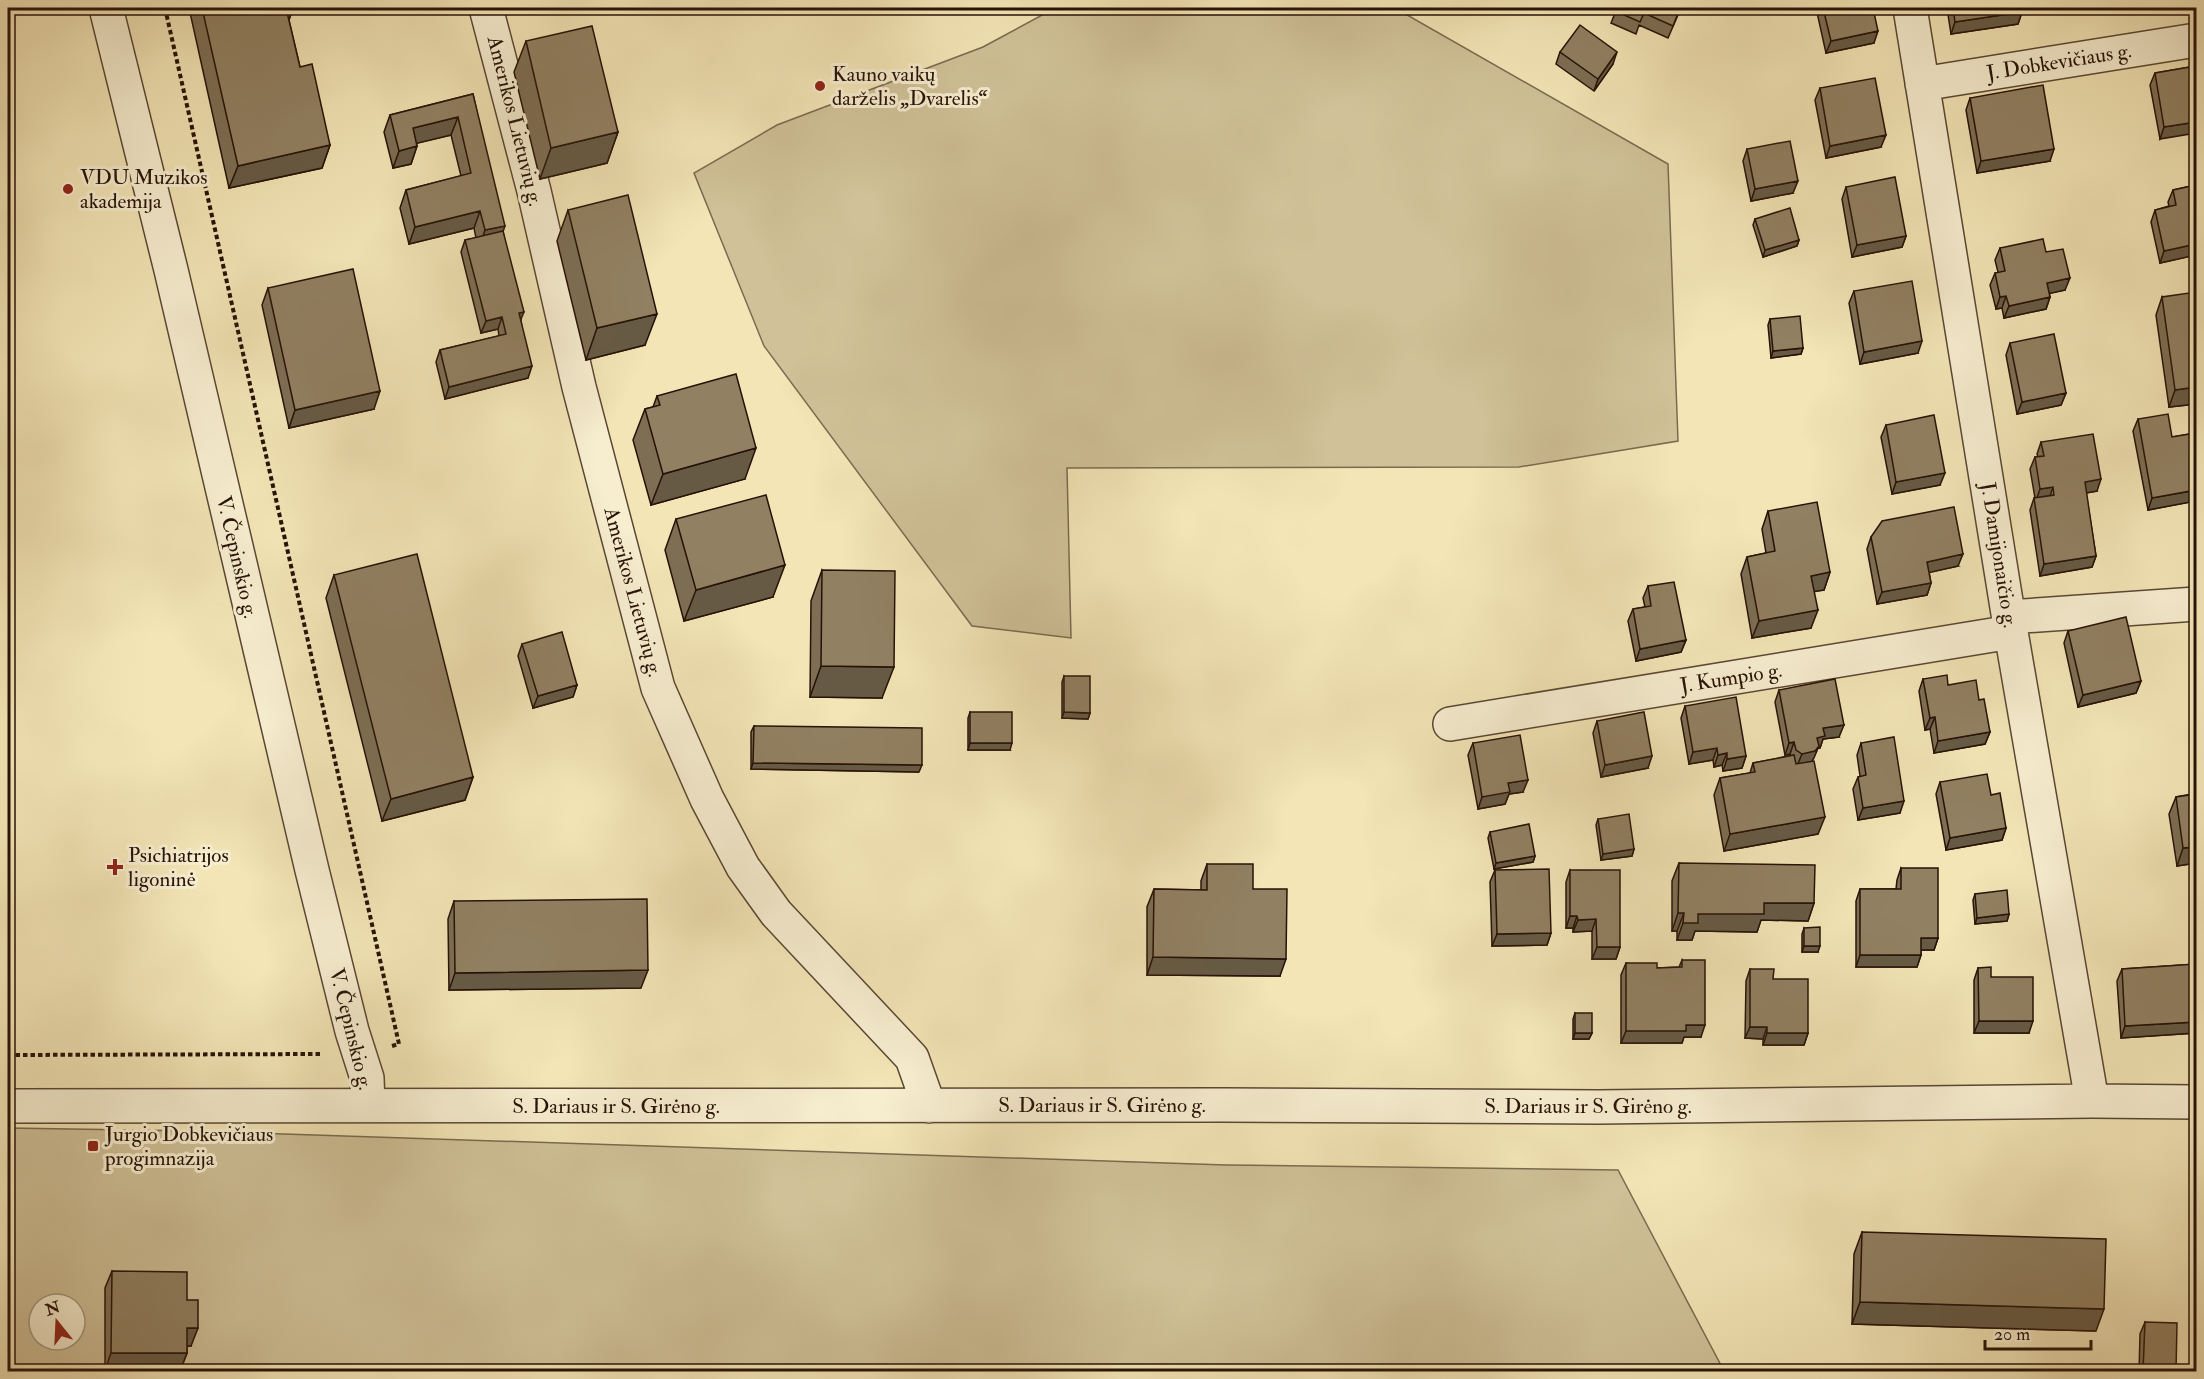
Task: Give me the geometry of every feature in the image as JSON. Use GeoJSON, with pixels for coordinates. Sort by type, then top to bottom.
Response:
{"type":"FeatureCollection","features":[{"type":"Feature","properties":{"kind":"street","name":"V. Čepinskio g."},"geometry":{"type":"LineString","coordinates":[[106,8],[171,270],[312,870],[367,1078],[368,1105]]}},
{"type":"Feature","properties":{"kind":"street","name":"Amerikos Lietuvių g."},"geometry":{"type":"LineString","coordinates":[[486,8],[534,191],[579,387],[658,688],[707,799],[743,867],[776,913],[912,1058],[929,1106]]}},
{"type":"Feature","properties":{"kind":"street","name":"J. Damijonaičio g."},"geometry":{"type":"LineString","coordinates":[[1910,8],[2010,625],[2092,1101]]}},
{"type":"Feature","properties":{"kind":"street","name":"J. Dobkevičiaus g."},"geometry":{"type":"LineString","coordinates":[[1922,84],[2196,40]]}},
{"type":"Feature","properties":{"kind":"street","name":"J. Kumpio g."},"geometry":{"type":"LineString","coordinates":[[1450,724],[2010,625],[2196,604]]}},
{"type":"Feature","properties":{"kind":"street","name":"S. Dariaus ir S. Girėno g."},"geometry":{"type":"LineString","coordinates":[[8,1106],[1448,1105],[1598,1107],[2092,1101],[2196,1102]]}},
{"type":"Feature","properties":{"kind":"path"},"geometry":{"type":"LineString","coordinates":[[8,1055],[359,1054],[399,1044],[165,8]]}},
{"type":"Feature","properties":{"kind":"shaded area"},"geometry":{"type":"Polygon","coordinates":[[[1055,8],[1395,8],[1668,164],[1678,441],[1519,467],[1067,468],[1071,638],[972,626],[764,346],[694,173],[777,125],[983,47],[1055,8]]]}},
{"type":"Feature","properties":{"kind":"shaded area"},"geometry":{"type":"Polygon","coordinates":[[[8,1128],[195,1131],[1226,1165],[1618,1170],[1724,1371],[8,1372],[8,1128]]]}},
{"type":"Feature","properties":{"kind":"building"},"geometry":{"type":"Polygon","coordinates":[[[202,8],[286,8],[300,67],[312,64],[330,145],[238,166],[202,8]]]}},
{"type":"Feature","properties":{"kind":"building"},"geometry":{"type":"Polygon","coordinates":[[[1617,8],[1680,8],[1673,26],[1644,13],[1640,22],[1615,11],[1617,8]]]}},
{"type":"Feature","properties":{"kind":"building"},"geometry":{"type":"Polygon","coordinates":[[[1823,8],[1873,8],[1878,31],[1831,41],[1823,8]]]}},
{"type":"Feature","properties":{"kind":"building"},"geometry":{"type":"Polygon","coordinates":[[[1953,8],[2021,8],[2022,12],[1955,22],[1953,8]]]}},
{"type":"Feature","properties":{"kind":"building"},"geometry":{"type":"Polygon","coordinates":[[[1580,25],[1617,52],[1598,79],[1560,52],[1580,25]]]}},
{"type":"Feature","properties":{"kind":"building"},"geometry":{"type":"Polygon","coordinates":[[[592,26],[618,132],[551,148],[526,41],[592,26]]]}},
{"type":"Feature","properties":{"kind":"building"},"geometry":{"type":"Polygon","coordinates":[[[2196,66],[2196,122],[2164,127],[2155,73],[2196,66]]]}},
{"type":"Feature","properties":{"kind":"building"},"geometry":{"type":"Polygon","coordinates":[[[1875,78],[1886,135],[1830,146],[1820,88],[1875,78]]]}},
{"type":"Feature","properties":{"kind":"building"},"geometry":{"type":"Polygon","coordinates":[[[2043,85],[2054,149],[1981,161],[1970,98],[2043,85]]]}},
{"type":"Feature","properties":{"kind":"building"},"geometry":{"type":"Polygon","coordinates":[[[473,94],[505,226],[485,230],[480,211],[415,227],[406,190],[471,173],[458,117],[413,128],[417,146],[399,151],[390,115],[473,94]]]}},
{"type":"Feature","properties":{"kind":"building"},"geometry":{"type":"Polygon","coordinates":[[[1790,141],[1798,181],[1755,189],[1747,149],[1790,141]]]}},
{"type":"Feature","properties":{"kind":"building"},"geometry":{"type":"Polygon","coordinates":[[[1895,177],[1906,236],[1857,245],[1846,187],[1895,177]]]}},
{"type":"Feature","properties":{"kind":"building"},"geometry":{"type":"Polygon","coordinates":[[[2196,185],[2196,244],[2164,251],[2155,210],[2176,205],[2173,190],[2196,185]]]}},
{"type":"Feature","properties":{"kind":"building"},"geometry":{"type":"Polygon","coordinates":[[[628,195],[657,314],[597,328],[568,210],[628,195]]]}},
{"type":"Feature","properties":{"kind":"building"},"geometry":{"type":"Polygon","coordinates":[[[1790,208],[1799,240],[1765,250],[1755,219],[1790,208]]]}},
{"type":"Feature","properties":{"kind":"building"},"geometry":{"type":"Polygon","coordinates":[[[503,231],[524,312],[519,313],[532,366],[449,387],[440,350],[506,334],[502,317],[486,321],[465,240],[503,231]]]}},
{"type":"Feature","properties":{"kind":"building"},"geometry":{"type":"Polygon","coordinates":[[[2043,239],[2046,252],[2063,249],[2070,278],[2047,283],[2050,297],[2009,306],[2006,296],[2000,297],[1995,273],[2005,271],[2000,248],[2043,239]]]}},
{"type":"Feature","properties":{"kind":"building"},"geometry":{"type":"Polygon","coordinates":[[[353,269],[380,391],[295,410],[268,288],[353,269]]]}},
{"type":"Feature","properties":{"kind":"building"},"geometry":{"type":"Polygon","coordinates":[[[1912,281],[1922,341],[1864,352],[1854,291],[1912,281]]]}},
{"type":"Feature","properties":{"kind":"building"},"geometry":{"type":"Polygon","coordinates":[[[2196,292],[2196,387],[2175,390],[2162,297],[2196,292]]]}},
{"type":"Feature","properties":{"kind":"building"},"geometry":{"type":"Polygon","coordinates":[[[1800,316],[1803,348],[1773,351],[1770,319],[1800,316]]]}},
{"type":"Feature","properties":{"kind":"building"},"geometry":{"type":"Polygon","coordinates":[[[2054,334],[2066,393],[2022,402],[2010,343],[2054,334]]]}},
{"type":"Feature","properties":{"kind":"building"},"geometry":{"type":"Polygon","coordinates":[[[736,374],[756,448],[663,474],[645,409],[660,405],[657,396],[736,374]]]}},
{"type":"Feature","properties":{"kind":"building"},"geometry":{"type":"Polygon","coordinates":[[[2168,414],[2172,437],[2196,433],[2196,490],[2152,498],[2138,419],[2168,414]]]}},
{"type":"Feature","properties":{"kind":"building"},"geometry":{"type":"Polygon","coordinates":[[[1934,415],[1945,473],[1896,482],[1886,425],[1934,415]]]}},
{"type":"Feature","properties":{"kind":"building"},"geometry":{"type":"Polygon","coordinates":[[[2093,434],[2101,479],[2085,482],[2096,556],[2044,564],[2034,498],[2054,495],[2053,487],[2040,489],[2035,457],[2044,456],[2041,442],[2093,434]]]}},
{"type":"Feature","properties":{"kind":"building"},"geometry":{"type":"Polygon","coordinates":[[[766,495],[785,565],[696,590],[676,519],[766,495]]]}},
{"type":"Feature","properties":{"kind":"building"},"geometry":{"type":"Polygon","coordinates":[[[1817,502],[1830,572],[1811,576],[1818,610],[1759,621],[1747,557],[1775,551],[1768,511],[1817,502]]]}},
{"type":"Feature","properties":{"kind":"building"},"geometry":{"type":"Polygon","coordinates":[[[1954,507],[1963,554],[1927,562],[1931,583],[1882,592],[1871,537],[1882,521],[1954,507]]]}},
{"type":"Feature","properties":{"kind":"building"},"geometry":{"type":"Polygon","coordinates":[[[417,554],[473,777],[391,799],[334,575],[417,554]]]}},
{"type":"Feature","properties":{"kind":"building"},"geometry":{"type":"Polygon","coordinates":[[[822,570],[895,571],[894,667],[821,666],[822,570]]]}},
{"type":"Feature","properties":{"kind":"building"},"geometry":{"type":"Polygon","coordinates":[[[1674,582],[1686,640],[1640,649],[1633,609],[1651,606],[1648,586],[1674,582]]]}},
{"type":"Feature","properties":{"kind":"building"},"geometry":{"type":"Polygon","coordinates":[[[2126,617],[2141,681],[2083,695],[2068,631],[2126,617]]]}},
{"type":"Feature","properties":{"kind":"building"},"geometry":{"type":"Polygon","coordinates":[[[562,632],[577,685],[538,696],[522,644],[562,632]]]}},
{"type":"Feature","properties":{"kind":"building"},"geometry":{"type":"Polygon","coordinates":[[[1947,675],[1948,685],[1976,680],[1979,700],[1984,699],[1990,732],[1938,741],[1935,717],[1930,718],[1923,679],[1947,675]]]}},
{"type":"Feature","properties":{"kind":"building"},"geometry":{"type":"Polygon","coordinates":[[[1064,676],[1090,676],[1090,713],[1064,712],[1064,676]]]}},
{"type":"Feature","properties":{"kind":"building"},"geometry":{"type":"Polygon","coordinates":[[[1835,679],[1844,725],[1823,728],[1825,736],[1817,738],[1819,746],[1815,751],[1802,754],[1796,750],[1794,742],[1789,743],[1779,690],[1835,679]]]}},
{"type":"Feature","properties":{"kind":"building"},"geometry":{"type":"Polygon","coordinates":[[[1736,697],[1746,756],[1727,759],[1727,753],[1718,755],[1717,748],[1693,752],[1685,706],[1736,697]]]}},
{"type":"Feature","properties":{"kind":"building"},"geometry":{"type":"Polygon","coordinates":[[[970,712],[1012,712],[1012,743],[970,743],[970,712]]]}},
{"type":"Feature","properties":{"kind":"building"},"geometry":{"type":"Polygon","coordinates":[[[1644,712],[1652,756],[1605,765],[1597,721],[1644,712]]]}},
{"type":"Feature","properties":{"kind":"building"},"geometry":{"type":"Polygon","coordinates":[[[754,726],[922,728],[922,765],[753,763],[754,726]]]}},
{"type":"Feature","properties":{"kind":"building"},"geometry":{"type":"Polygon","coordinates":[[[1520,735],[1528,780],[1508,783],[1510,792],[1482,797],[1473,743],[1520,735]]]}},
{"type":"Feature","properties":{"kind":"building"},"geometry":{"type":"Polygon","coordinates":[[[1894,737],[1904,801],[1863,808],[1858,777],[1866,775],[1861,743],[1894,737]]]}},
{"type":"Feature","properties":{"kind":"building"},"geometry":{"type":"Polygon","coordinates":[[[1794,755],[1796,764],[1814,761],[1825,817],[1730,834],[1720,778],[1755,772],[1753,763],[1794,755]]]}},
{"type":"Feature","properties":{"kind":"building"},"geometry":{"type":"Polygon","coordinates":[[[1987,774],[1991,795],[2000,793],[2006,828],[1950,838],[1940,782],[1987,774]]]}},
{"type":"Feature","properties":{"kind":"building"},"geometry":{"type":"Polygon","coordinates":[[[2196,794],[2196,847],[2183,848],[2176,797],[2196,794]]]}},
{"type":"Feature","properties":{"kind":"building"},"geometry":{"type":"Polygon","coordinates":[[[1629,814],[1634,849],[1603,854],[1598,819],[1629,814]]]}},
{"type":"Feature","properties":{"kind":"building"},"geometry":{"type":"Polygon","coordinates":[[[1529,824],[1535,856],[1496,863],[1490,832],[1529,824]]]}},
{"type":"Feature","properties":{"kind":"building"},"geometry":{"type":"Polygon","coordinates":[[[1679,863],[1815,865],[1814,903],[1764,903],[1764,914],[1698,914],[1698,923],[1683,923],[1684,913],[1678,913],[1679,863]]]}},
{"type":"Feature","properties":{"kind":"building"},"geometry":{"type":"Polygon","coordinates":[[[1207,864],[1253,864],[1253,889],[1287,889],[1286,959],[1153,957],[1154,889],[1207,890],[1207,864]]]}},
{"type":"Feature","properties":{"kind":"building"},"geometry":{"type":"Polygon","coordinates":[[[1901,868],[1938,868],[1938,938],[1921,938],[1921,955],[1860,955],[1860,889],[1901,889],[1901,868]]]}},
{"type":"Feature","properties":{"kind":"building"},"geometry":{"type":"Polygon","coordinates":[[[1549,869],[1551,933],[1497,934],[1495,870],[1549,869]]]}},
{"type":"Feature","properties":{"kind":"building"},"geometry":{"type":"Polygon","coordinates":[[[1570,870],[1620,870],[1620,947],[1597,947],[1596,919],[1578,920],[1577,916],[1570,916],[1570,870]]]}},
{"type":"Feature","properties":{"kind":"building"},"geometry":{"type":"Polygon","coordinates":[[[2007,890],[2009,914],[1977,918],[1975,894],[2007,890]]]}},
{"type":"Feature","properties":{"kind":"building"},"geometry":{"type":"Polygon","coordinates":[[[647,899],[648,970],[455,973],[454,901],[647,899]]]}},
{"type":"Feature","properties":{"kind":"building"},"geometry":{"type":"Polygon","coordinates":[[[1820,927],[1820,946],[1804,946],[1804,928],[1820,927]]]}},
{"type":"Feature","properties":{"kind":"building"},"geometry":{"type":"Polygon","coordinates":[[[1682,960],[1705,960],[1705,1025],[1686,1025],[1686,1031],[1626,1031],[1626,963],[1657,963],[1657,968],[1682,967],[1682,960]]]}},
{"type":"Feature","properties":{"kind":"building"},"geometry":{"type":"Polygon","coordinates":[[[2196,964],[2196,1022],[2125,1026],[2122,969],[2196,964]]]}},
{"type":"Feature","properties":{"kind":"building"},"geometry":{"type":"Polygon","coordinates":[[[1991,967],[1991,977],[2033,977],[2033,1021],[1979,1021],[1978,968],[1991,967]]]}},
{"type":"Feature","properties":{"kind":"building"},"geometry":{"type":"Polygon","coordinates":[[[1750,969],[1774,969],[1773,979],[1808,979],[1808,1033],[1767,1033],[1767,1027],[1750,1027],[1750,969]]]}},
{"type":"Feature","properties":{"kind":"building"},"geometry":{"type":"Polygon","coordinates":[[[1575,1013],[1592,1013],[1592,1033],[1575,1033],[1575,1013]]]}},
{"type":"Feature","properties":{"kind":"building"},"geometry":{"type":"Polygon","coordinates":[[[1862,1232],[2106,1239],[2104,1309],[1860,1302],[1862,1232]]]}},
{"type":"Feature","properties":{"kind":"building"},"geometry":{"type":"Polygon","coordinates":[[[112,1271],[187,1272],[187,1300],[198,1300],[198,1328],[187,1328],[187,1353],[111,1353],[112,1271]]]}},
{"type":"Feature","properties":{"kind":"building"},"geometry":{"type":"Polygon","coordinates":[[[2145,1322],[2177,1323],[2176,1371],[2143,1371],[2145,1322]]]}},
{"type":"Feature","properties":{"kind":"place","name":"Kauno vaikų darželis „Dvarelis“"},"geometry":{"type":"Point","coordinates":[820,86]}},
{"type":"Feature","properties":{"kind":"place","name":"VDU Muzikos akademija"},"geometry":{"type":"Point","coordinates":[68,189]}},
{"type":"Feature","properties":{"kind":"place","name":"Psichiatrijos ligoninė"},"geometry":{"type":"Point","coordinates":[115,867]}},
{"type":"Feature","properties":{"kind":"place","name":"Jurgio Dobkevičiaus progimnazija"},"geometry":{"type":"Point","coordinates":[93,1146]}}]}
